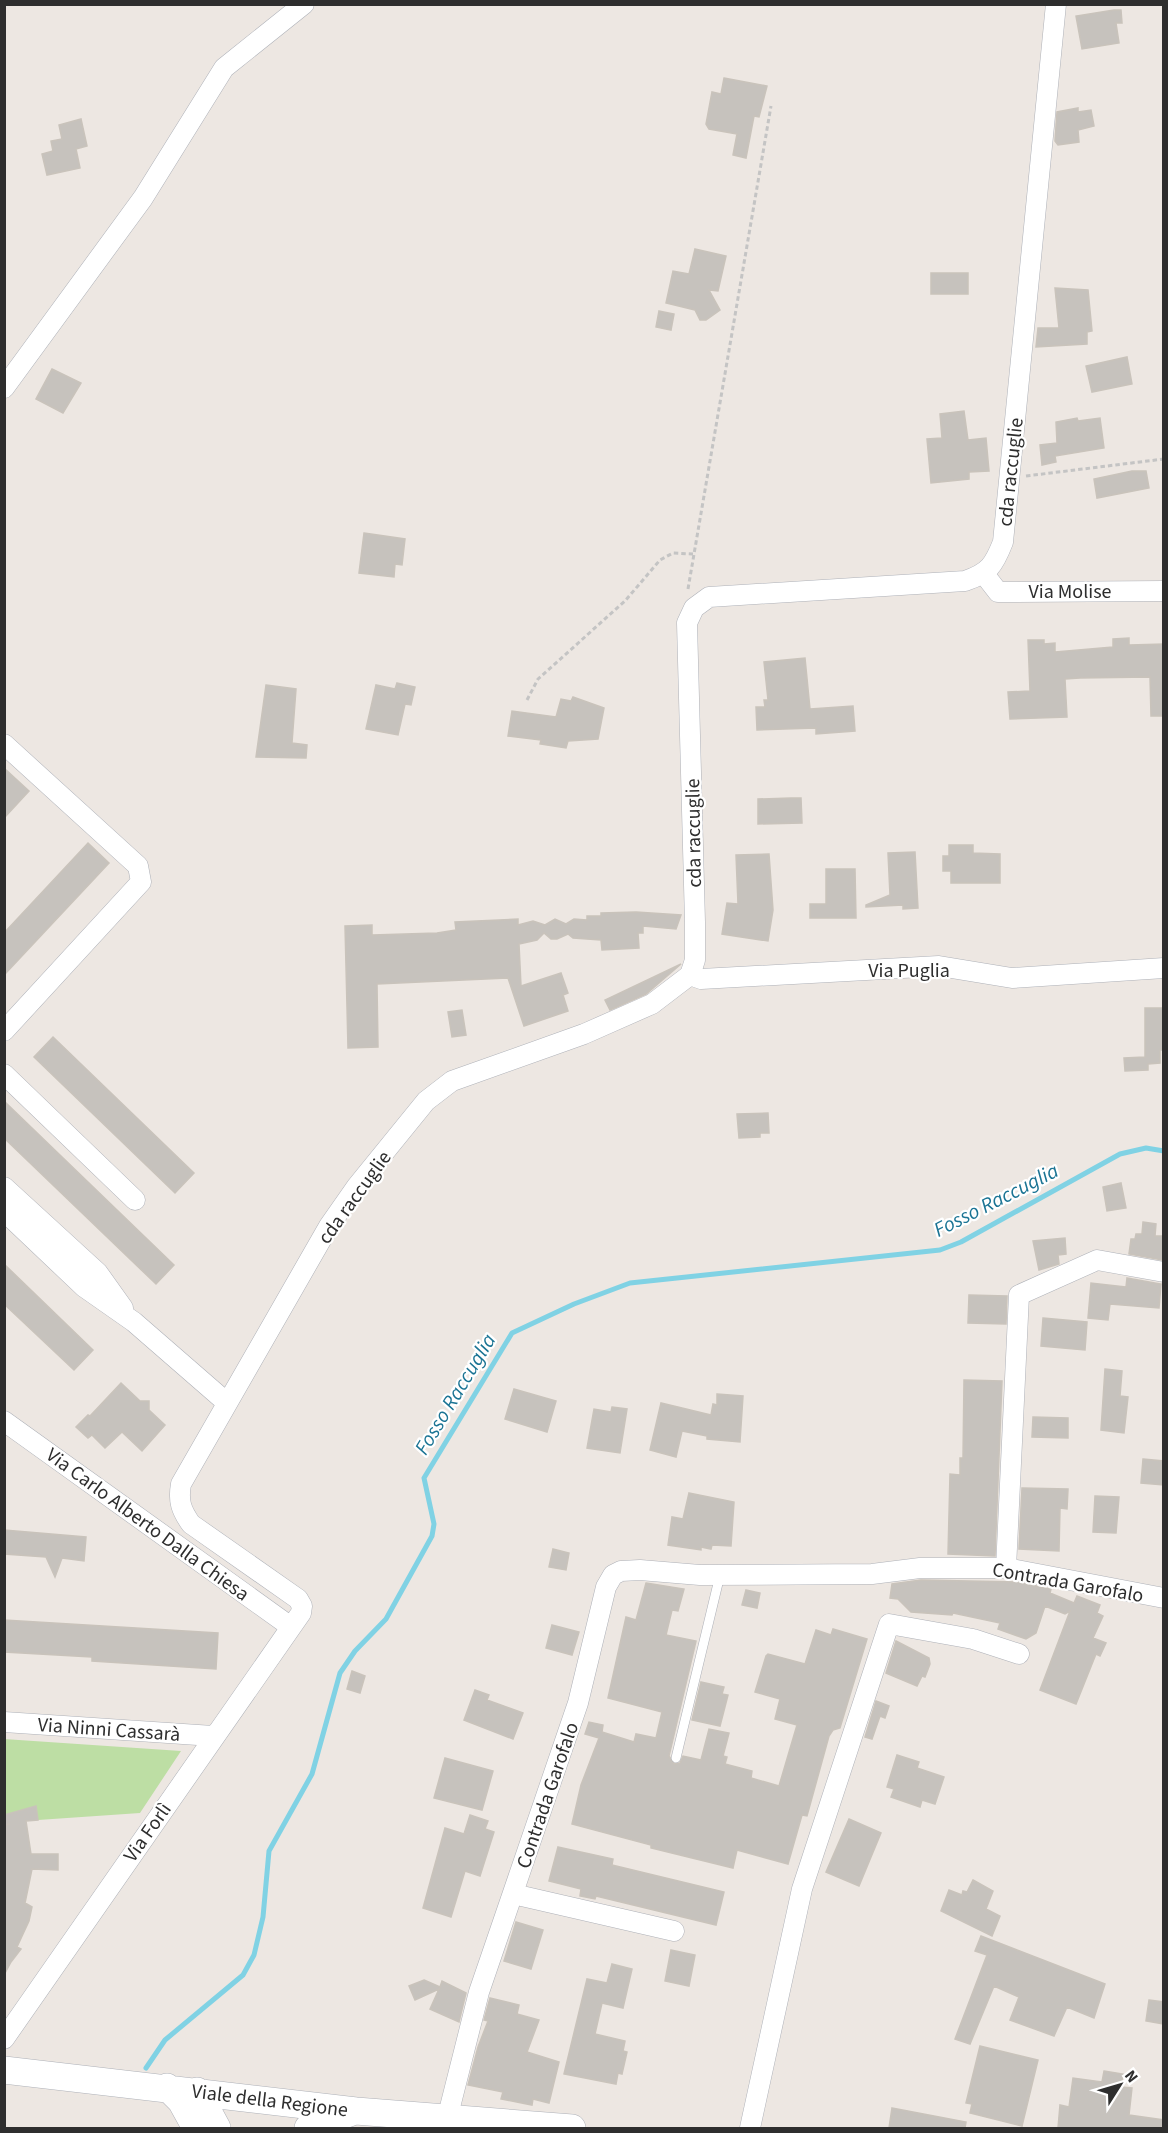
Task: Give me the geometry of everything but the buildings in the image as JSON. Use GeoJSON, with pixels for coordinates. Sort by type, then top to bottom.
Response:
{"type":"FeatureCollection","features":[{"type":"Feature","properties":{"kind":"main road","name":"Viale della Regione"},"geometry":{"type":"LineString","coordinates":[[4,2070],[167,2087],[356,2111],[572,2128]]}},
{"type":"Feature","properties":{"kind":"main road"},"geometry":{"type":"LineString","coordinates":[[167,2087],[181,2101],[196,2128]]}},
{"type":"Feature","properties":{"kind":"main road"},"geometry":{"type":"LineString","coordinates":[[197,2091],[217,2128]]}},
{"type":"Feature","properties":{"kind":"main road"},"geometry":{"type":"LineString","coordinates":[[308,2128],[356,2111]]}},
{"type":"Feature","properties":{"kind":"main road"},"geometry":{"type":"LineString","coordinates":[[414,2128],[484,2121]]}},
{"type":"Feature","properties":{"kind":"street"},"geometry":{"type":"LineString","coordinates":[[4,388],[143,198],[224,68],[304,4]]}},
{"type":"Feature","properties":{"kind":"street","name":"cda raccuglie"},"geometry":{"type":"LineString","coordinates":[[984,574],[996,560],[1003,542],[1056,4]]}},
{"type":"Feature","properties":{"kind":"street"},"geometry":{"type":"LineString","coordinates":[[694,608],[709,597],[965,581],[984,574]]}},
{"type":"Feature","properties":{"kind":"street","name":"Via Molise"},"geometry":{"type":"LineString","coordinates":[[984,574],[998,592],[1164,591]]}},
{"type":"Feature","properties":{"kind":"street","name":"cda raccuglie"},"geometry":{"type":"LineString","coordinates":[[291,1627],[301,1613],[302,1606],[298,1599],[191,1524],[182,1510],[179,1497],[181,1484],[226,1402],[330,1226],[357,1186],[426,1101],[452,1081],[584,1034],[652,1004],[690,975],[695,960],[695,922],[687,623],[694,608]]}},
{"type":"Feature","properties":{"kind":"street"},"geometry":{"type":"LineString","coordinates":[[4,744],[138,866],[141,882],[4,1031]]}},
{"type":"Feature","properties":{"kind":"street","name":"Via Puglia"},"geometry":{"type":"LineString","coordinates":[[690,975],[701,979],[939,966],[1012,978],[1164,968]]}},
{"type":"Feature","properties":{"kind":"street"},"geometry":{"type":"LineString","coordinates":[[4,1074],[135,1200]]}},
{"type":"Feature","properties":{"kind":"street"},"geometry":{"type":"LineString","coordinates":[[4,1187],[98,1273],[134,1322]]}},
{"type":"Feature","properties":{"kind":"street"},"geometry":{"type":"LineString","coordinates":[[4,1211],[84,1287],[134,1322],[226,1402]]}},
{"type":"Feature","properties":{"kind":"street"},"geometry":{"type":"LineString","coordinates":[[1006,1568],[1019,1295],[1097,1260],[1164,1272]]}},
{"type":"Feature","properties":{"kind":"street","name":"Via Carlo Alberto Dalla Chiesa"},"geometry":{"type":"LineString","coordinates":[[4,1421],[291,1627]]}},
{"type":"Feature","properties":{"kind":"street","name":"Contrada Garofalo"},"geometry":{"type":"LineString","coordinates":[[447,2119],[479,1992],[578,1703],[606,1587],[613,1575],[621,1571],[640,1570],[720,1575],[872,1574],[920,1568],[1006,1568],[1164,1598]]}},
{"type":"Feature","properties":{"kind":"street"},"geometry":{"type":"LineString","coordinates":[[750,2128],[802,1889],[889,1624],[973,1639],[1019,1654]]}},
{"type":"Feature","properties":{"kind":"street","name":"Via Forlì"},"geometry":{"type":"LineString","coordinates":[[4,2039],[291,1627]]}},
{"type":"Feature","properties":{"kind":"street","name":"Via Ninni Cassarà"},"geometry":{"type":"LineString","coordinates":[[4,1722],[213,1736]]}},
{"type":"Feature","properties":{"kind":"street"},"geometry":{"type":"LineString","coordinates":[[513,1894],[674,1931]]}},
{"type":"Feature","properties":{"kind":"lane"},"geometry":{"type":"LineString","coordinates":[[676,1758],[720,1575]]}},
{"type":"Feature","properties":{"kind":"path"},"geometry":{"type":"LineString","coordinates":[[694,608],[688,594],[693,554],[771,106]]}},
{"type":"Feature","properties":{"kind":"path"},"geometry":{"type":"LineString","coordinates":[[1010,478],[1164,459]]}},
{"type":"Feature","properties":{"kind":"path"},"geometry":{"type":"LineString","coordinates":[[527,700],[538,679],[625,601],[660,560],[673,553],[693,554]]}},
{"type":"Feature","properties":{"kind":"green space"},"geometry":{"type":"Polygon","coordinates":[[[4,1739],[181,1751],[140,1813],[38,1820],[36,1807],[5,1815],[4,1739]]]}},
{"type":"Feature","properties":{"kind":"waterway","name":"Fosso Raccuglia"},"geometry":{"type":"LineString","coordinates":[[146,2068],[165,2040],[243,1975],[254,1955],[263,1917],[269,1851],[312,1774],[340,1673],[355,1651],[386,1619],[432,1536],[434,1524],[424,1478],[512,1333],[574,1304],[630,1283],[940,1250],[961,1242],[1120,1154],[1146,1148],[1164,1151]]}}]}
